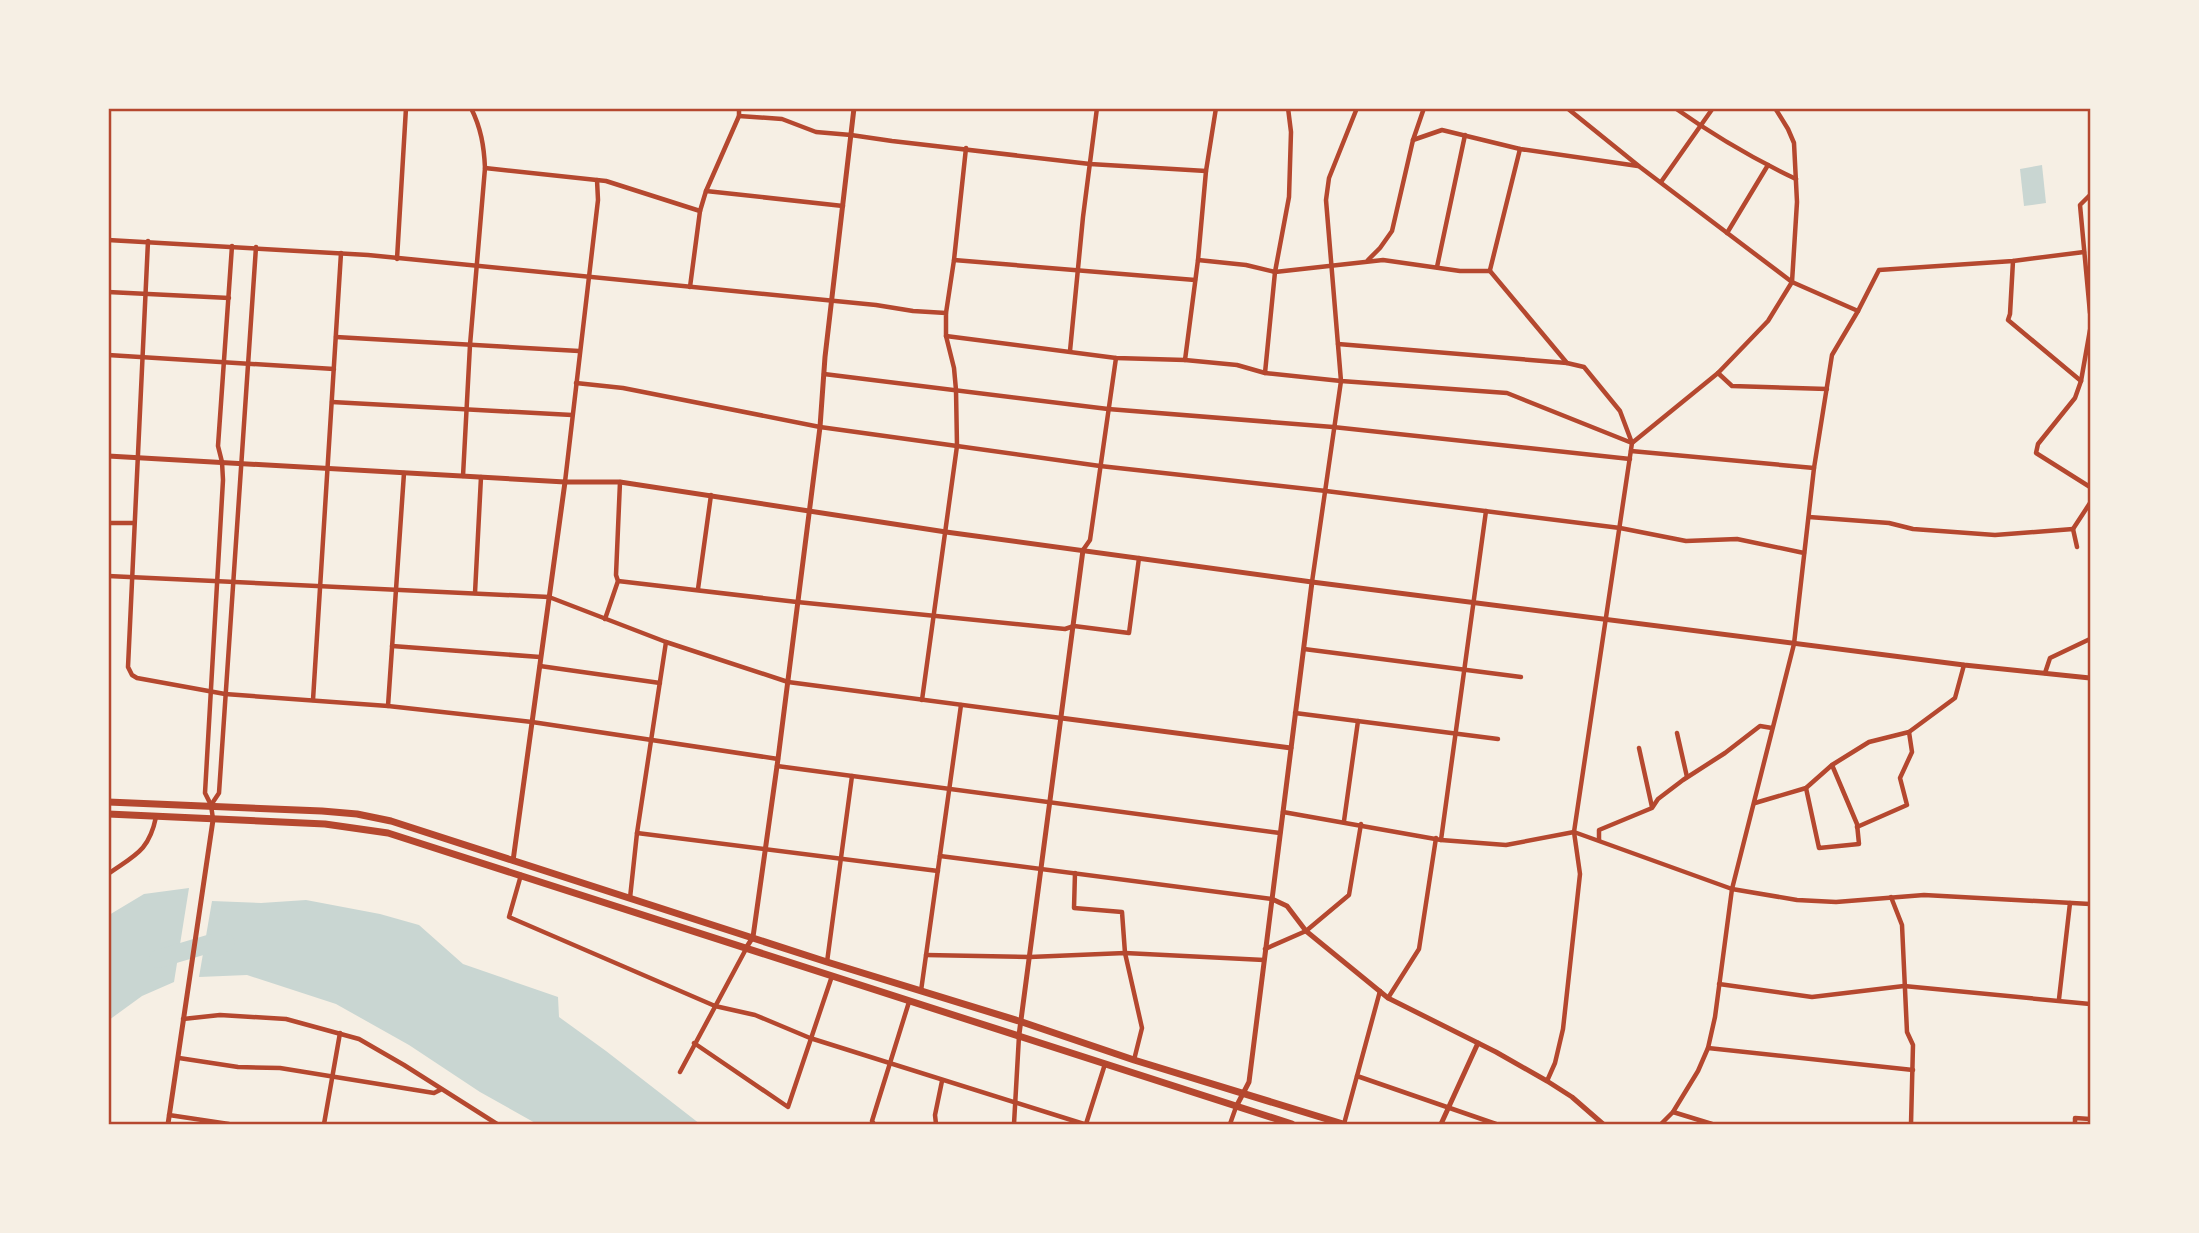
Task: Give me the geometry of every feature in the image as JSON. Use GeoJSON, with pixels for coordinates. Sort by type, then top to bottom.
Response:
{"type":"FeatureCollection","features":[{"type":"Feature","properties":{"kind":"highway"},"geometry":{"type":"LineString","coordinates":[[108,802],[357,814],[391,821],[1343,1125]]}},
{"type":"Feature","properties":{"kind":"highway"},"geometry":{"type":"LineString","coordinates":[[108,814],[267,821],[363,828],[388,833],[1292,1125]]}},
{"type":"Feature","properties":{"kind":"street"},"geometry":{"type":"LineString","coordinates":[[397,259],[406,108]]}},
{"type":"Feature","properties":{"kind":"street"},"geometry":{"type":"LineString","coordinates":[[463,476],[470,345],[485,168],[484,145],[471,108]]}},
{"type":"Feature","properties":{"kind":"street"},"geometry":{"type":"LineString","coordinates":[[690,287],[700,211],[739,116],[739,108]]}},
{"type":"Feature","properties":{"kind":"street"},"geometry":{"type":"LineString","coordinates":[[680,1072],[752,937],[778,766],[820,427],[854,108]]}},
{"type":"Feature","properties":{"kind":"street"},"geometry":{"type":"LineString","coordinates":[[1070,351],[1097,108]]}},
{"type":"Feature","properties":{"kind":"street"},"geometry":{"type":"LineString","coordinates":[[1185,360],[1206,171],[1216,108]]}},
{"type":"Feature","properties":{"kind":"street"},"geometry":{"type":"LineString","coordinates":[[1265,373],[1275,272],[1289,197],[1291,132],[1288,108]]}},
{"type":"Feature","properties":{"kind":"street"},"geometry":{"type":"LineString","coordinates":[[1230,1125],[1249,1082],[1312,582],[1341,382],[1333,267],[1325,200],[1333,169],[1357,108]]}},
{"type":"Feature","properties":{"kind":"street"},"geometry":{"type":"LineString","coordinates":[[1368,261],[1392,231],[1413,140],[1424,108]]}},
{"type":"Feature","properties":{"kind":"street"},"geometry":{"type":"LineString","coordinates":[[1567,108],[1792,282],[1858,312]]}},
{"type":"Feature","properties":{"kind":"street"},"geometry":{"type":"LineString","coordinates":[[1675,108],[1796,179]]}},
{"type":"Feature","properties":{"kind":"street"},"geometry":{"type":"LineString","coordinates":[[1661,183],[1713,108]]}},
{"type":"Feature","properties":{"kind":"street"},"geometry":{"type":"LineString","coordinates":[[1632,443],[1718,373],[1768,321],[1792,282],[1797,202],[1794,143],[1775,108]]}},
{"type":"Feature","properties":{"kind":"street"},"geometry":{"type":"LineString","coordinates":[[739,116],[782,119],[816,132],[892,141],[1090,164],[1206,171]]}},
{"type":"Feature","properties":{"kind":"street"},"geometry":{"type":"LineString","coordinates":[[1413,140],[1442,130],[1520,149],[1640,167]]}},
{"type":"Feature","properties":{"kind":"street"},"geometry":{"type":"LineString","coordinates":[[1437,267],[1465,135]]}},
{"type":"Feature","properties":{"kind":"street"},"geometry":{"type":"LineString","coordinates":[[922,700],[957,446],[956,390],[946,336],[946,313],[966,149]]}},
{"type":"Feature","properties":{"kind":"street"},"geometry":{"type":"LineString","coordinates":[[1490,271],[1520,149]]}},
{"type":"Feature","properties":{"kind":"street"},"geometry":{"type":"LineString","coordinates":[[1727,233],[1768,165]]}},
{"type":"Feature","properties":{"kind":"street"},"geometry":{"type":"LineString","coordinates":[[485,168],[597,180],[700,211]]}},
{"type":"Feature","properties":{"kind":"street"},"geometry":{"type":"LineString","coordinates":[[513,861],[565,481],[598,200],[597,180]]}},
{"type":"Feature","properties":{"kind":"street"},"geometry":{"type":"LineString","coordinates":[[706,191],[843,206]]}},
{"type":"Feature","properties":{"kind":"street"},"geometry":{"type":"LineString","coordinates":[[2091,195],[2080,205],[2091,313]]}},
{"type":"Feature","properties":{"kind":"street"},"geometry":{"type":"LineString","coordinates":[[108,240],[391,257],[946,313]]}},
{"type":"Feature","properties":{"kind":"street"},"geometry":{"type":"LineString","coordinates":[[148,241],[131,577],[129,671],[137,678],[225,694],[388,706],[532,722],[778,759]]}},
{"type":"Feature","properties":{"kind":"street"},"geometry":{"type":"LineString","coordinates":[[168,1125],[213,820],[211,805],[205,793],[222,461],[218,446],[232,246]]}},
{"type":"Feature","properties":{"kind":"street"},"geometry":{"type":"LineString","coordinates":[[211,805],[219,793],[256,247]]}},
{"type":"Feature","properties":{"kind":"street"},"geometry":{"type":"LineString","coordinates":[[1661,1125],[1674,1112],[1708,1048],[1732,889],[1794,644],[1814,468],[1832,355],[1879,270],[2013,261],[2084,252]]}},
{"type":"Feature","properties":{"kind":"street"},"geometry":{"type":"LineString","coordinates":[[313,700],[341,253]]}},
{"type":"Feature","properties":{"kind":"street"},"geometry":{"type":"LineString","coordinates":[[954,260],[1195,280]]}},
{"type":"Feature","properties":{"kind":"street"},"geometry":{"type":"LineString","coordinates":[[1198,260],[1247,265],[1275,272],[1383,260],[1460,271],[1490,271],[1567,362]]}},
{"type":"Feature","properties":{"kind":"street"},"geometry":{"type":"LineString","coordinates":[[2013,261],[2008,320],[2081,381]]}},
{"type":"Feature","properties":{"kind":"street"},"geometry":{"type":"LineString","coordinates":[[108,292],[229,298]]}},
{"type":"Feature","properties":{"kind":"street"},"geometry":{"type":"LineString","coordinates":[[2091,330],[2075,398],[2038,444],[2036,453],[2091,486]]}},
{"type":"Feature","properties":{"kind":"street"},"geometry":{"type":"LineString","coordinates":[[946,336],[1116,358],[1237,365],[1265,373],[1341,382],[1507,393],[1632,443]]}},
{"type":"Feature","properties":{"kind":"street"},"geometry":{"type":"LineString","coordinates":[[336,337],[579,351]]}},
{"type":"Feature","properties":{"kind":"street"},"geometry":{"type":"LineString","coordinates":[[1338,344],[1567,362],[1584,367],[1619,411],[1632,443],[1574,832],[1580,874],[1563,1029],[1555,1063],[1546,1080]]}},
{"type":"Feature","properties":{"kind":"street"},"geometry":{"type":"LineString","coordinates":[[108,355],[334,369]]}},
{"type":"Feature","properties":{"kind":"street"},"geometry":{"type":"LineString","coordinates":[[1014,1125],[1019,1035],[1083,550],[1090,540],[1116,358]]}},
{"type":"Feature","properties":{"kind":"street"},"geometry":{"type":"LineString","coordinates":[[1718,373],[1732,386],[1827,389]]}},
{"type":"Feature","properties":{"kind":"street"},"geometry":{"type":"LineString","coordinates":[[824,374],[1108,409],[1334,427],[1630,459]]}},
{"type":"Feature","properties":{"kind":"street"},"geometry":{"type":"LineString","coordinates":[[576,383],[623,388],[820,427],[1100,466],[1620,528],[1686,541],[1737,539],[1804,553]]}},
{"type":"Feature","properties":{"kind":"street"},"geometry":{"type":"LineString","coordinates":[[332,402],[572,415]]}},
{"type":"Feature","properties":{"kind":"street"},"geometry":{"type":"LineString","coordinates":[[1631,452],[1814,468]]}},
{"type":"Feature","properties":{"kind":"street"},"geometry":{"type":"LineString","coordinates":[[108,456],[620,482],[946,532],[1312,582],[1964,665],[2091,678]]}},
{"type":"Feature","properties":{"kind":"street"},"geometry":{"type":"LineString","coordinates":[[388,706],[404,473]]}},
{"type":"Feature","properties":{"kind":"street"},"geometry":{"type":"LineString","coordinates":[[475,593],[481,477]]}},
{"type":"Feature","properties":{"kind":"street"},"geometry":{"type":"LineString","coordinates":[[605,619],[618,581],[616,575],[620,482]]}},
{"type":"Feature","properties":{"kind":"street"},"geometry":{"type":"LineString","coordinates":[[698,589],[711,495]]}},
{"type":"Feature","properties":{"kind":"street"},"geometry":{"type":"LineString","coordinates":[[2077,547],[2073,529],[2091,503]]}},
{"type":"Feature","properties":{"kind":"street"},"geometry":{"type":"LineString","coordinates":[[1388,998],[1419,949],[1456,734],[1486,511]]}},
{"type":"Feature","properties":{"kind":"street"},"geometry":{"type":"LineString","coordinates":[[1809,517],[1889,523],[1913,529],[1995,536],[2073,529]]}},
{"type":"Feature","properties":{"kind":"street"},"geometry":{"type":"LineString","coordinates":[[108,523],[134,523]]}},
{"type":"Feature","properties":{"kind":"street"},"geometry":{"type":"LineString","coordinates":[[618,581],[934,616],[1065,629],[1074,626],[1129,633],[1139,558]]}},
{"type":"Feature","properties":{"kind":"street"},"geometry":{"type":"LineString","coordinates":[[108,576],[549,597],[666,642],[788,682],[1291,748]]}},
{"type":"Feature","properties":{"kind":"street"},"geometry":{"type":"LineString","coordinates":[[2045,673],[2050,658],[2091,639]]}},
{"type":"Feature","properties":{"kind":"street"},"geometry":{"type":"LineString","coordinates":[[630,899],[666,642]]}},
{"type":"Feature","properties":{"kind":"street"},"geometry":{"type":"LineString","coordinates":[[392,646],[540,657]]}},
{"type":"Feature","properties":{"kind":"street"},"geometry":{"type":"LineString","coordinates":[[1304,649],[1521,677]]}},
{"type":"Feature","properties":{"kind":"street"},"geometry":{"type":"LineString","coordinates":[[1755,803],[1807,788],[1832,765],[1869,742],[1909,732],[1955,698],[1964,665]]}},
{"type":"Feature","properties":{"kind":"street"},"geometry":{"type":"LineString","coordinates":[[539,666],[660,683]]}},
{"type":"Feature","properties":{"kind":"street"},"geometry":{"type":"LineString","coordinates":[[921,991],[961,705]]}},
{"type":"Feature","properties":{"kind":"street"},"geometry":{"type":"LineString","coordinates":[[1295,713],[1497,739]]}},
{"type":"Feature","properties":{"kind":"street"},"geometry":{"type":"LineString","coordinates":[[1344,821],[1358,721]]}},
{"type":"Feature","properties":{"kind":"street"},"geometry":{"type":"LineString","coordinates":[[1600,841],[1599,830],[1652,808],[1658,799],[1760,726],[1772,728]]}},
{"type":"Feature","properties":{"kind":"street"},"geometry":{"type":"LineString","coordinates":[[1857,827],[1907,805],[1900,778],[1912,752],[1909,732]]}},
{"type":"Feature","properties":{"kind":"street"},"geometry":{"type":"LineString","coordinates":[[1677,733],[1687,778]]}},
{"type":"Feature","properties":{"kind":"street"},"geometry":{"type":"LineString","coordinates":[[1639,748],[1652,808]]}},
{"type":"Feature","properties":{"kind":"street"},"geometry":{"type":"LineString","coordinates":[[1807,788],[1818,848],[1859,844],[1857,827],[1832,765]]}},
{"type":"Feature","properties":{"kind":"street"},"geometry":{"type":"LineString","coordinates":[[778,766],[1280,833]]}},
{"type":"Feature","properties":{"kind":"street"},"geometry":{"type":"LineString","coordinates":[[827,962],[852,776]]}},
{"type":"Feature","properties":{"kind":"street"},"geometry":{"type":"LineString","coordinates":[[1283,812],[1438,839],[1506,845],[1574,832],[1732,889],[1797,900],[1836,902],[1924,895],[2091,904]]}},
{"type":"Feature","properties":{"kind":"street"},"geometry":{"type":"LineString","coordinates":[[108,874],[148,843],[156,817]]}},
{"type":"Feature","properties":{"kind":"street"},"geometry":{"type":"LineString","coordinates":[[1265,949],[1306,930],[1349,895],[1361,824]]}},
{"type":"Feature","properties":{"kind":"street"},"geometry":{"type":"LineString","coordinates":[[638,833],[938,871]]}},
{"type":"Feature","properties":{"kind":"street"},"geometry":{"type":"LineString","coordinates":[[940,856],[1272,899],[1287,906],[1306,930],[1388,998],[1546,1080],[1572,1097],[1603,1125]]}},
{"type":"Feature","properties":{"kind":"street"},"geometry":{"type":"LineString","coordinates":[[1075,873],[1074,908],[1122,912],[1125,953],[1142,1028],[1134,1059]]}},
{"type":"Feature","properties":{"kind":"street"},"geometry":{"type":"LineString","coordinates":[[521,875],[509,917],[715,1006],[755,1015],[810,1038],[942,1081],[1085,1125],[1105,1063]]}},
{"type":"Feature","properties":{"kind":"street"},"geometry":{"type":"LineString","coordinates":[[1891,897],[1902,925],[1907,1032],[1913,1045],[1911,1125]]}},
{"type":"Feature","properties":{"kind":"street"},"geometry":{"type":"LineString","coordinates":[[2059,999],[2070,903]]}},
{"type":"Feature","properties":{"kind":"street"},"geometry":{"type":"LineString","coordinates":[[926,955],[1030,957],[1125,953],[1264,960]]}},
{"type":"Feature","properties":{"kind":"street"},"geometry":{"type":"LineString","coordinates":[[694,1043],[788,1107],[833,976]]}},
{"type":"Feature","properties":{"kind":"street"},"geometry":{"type":"LineString","coordinates":[[1719,984],[1812,997],[1903,986],[2091,1004]]}},
{"type":"Feature","properties":{"kind":"street"},"geometry":{"type":"LineString","coordinates":[[1343,1125],[1380,991]]}},
{"type":"Feature","properties":{"kind":"street"},"geometry":{"type":"LineString","coordinates":[[874,1125],[910,1000]]}},
{"type":"Feature","properties":{"kind":"street"},"geometry":{"type":"LineString","coordinates":[[183,1019],[220,1015],[286,1019],[340,1033],[376,1048],[497,1125]]}},
{"type":"Feature","properties":{"kind":"street"},"geometry":{"type":"LineString","coordinates":[[324,1125],[340,1033]]}},
{"type":"Feature","properties":{"kind":"street"},"geometry":{"type":"LineString","coordinates":[[1441,1125],[1478,1043]]}},
{"type":"Feature","properties":{"kind":"street"},"geometry":{"type":"LineString","coordinates":[[1708,1048],[1913,1070]]}},
{"type":"Feature","properties":{"kind":"street"},"geometry":{"type":"LineString","coordinates":[[179,1058],[238,1067],[280,1068],[434,1093],[441,1090]]}},
{"type":"Feature","properties":{"kind":"street"},"geometry":{"type":"LineString","coordinates":[[1357,1076],[1496,1125]]}},
{"type":"Feature","properties":{"kind":"street"},"geometry":{"type":"LineString","coordinates":[[936,1125],[935,1115],[942,1081]]}},
{"type":"Feature","properties":{"kind":"street"},"geometry":{"type":"LineString","coordinates":[[1674,1112],[1712,1125]]}},
{"type":"Feature","properties":{"kind":"street"},"geometry":{"type":"LineString","coordinates":[[169,1115],[229,1125]]}},
{"type":"Feature","properties":{"kind":"street"},"geometry":{"type":"LineString","coordinates":[[2075,1125],[2076,1118],[2091,1118]]}},
{"type":"Feature","properties":{"kind":"shaded area"},"geometry":{"type":"Polygon","coordinates":[[[2042,165],[2046,203],[2024,206],[2020,169],[2042,165]]]}},
{"type":"Feature","properties":{"kind":"shaded area"},"geometry":{"type":"Polygon","coordinates":[[[189,888],[174,982],[142,996],[109,1020],[109,915],[144,894],[189,888]]]}},
{"type":"Feature","properties":{"kind":"shaded area"},"geometry":{"type":"Polygon","coordinates":[[[306,900],[380,914],[419,925],[463,964],[558,997],[559,1017],[700,1124],[537,1124],[480,1092],[409,1045],[336,1004],[247,975],[199,977],[212,901],[261,903],[306,900]]]}},
{"type":"Feature","properties":{"kind":"waterway"},"geometry":{"type":"LineString","coordinates":[[158,959],[212,943],[226,943]]}}]}
